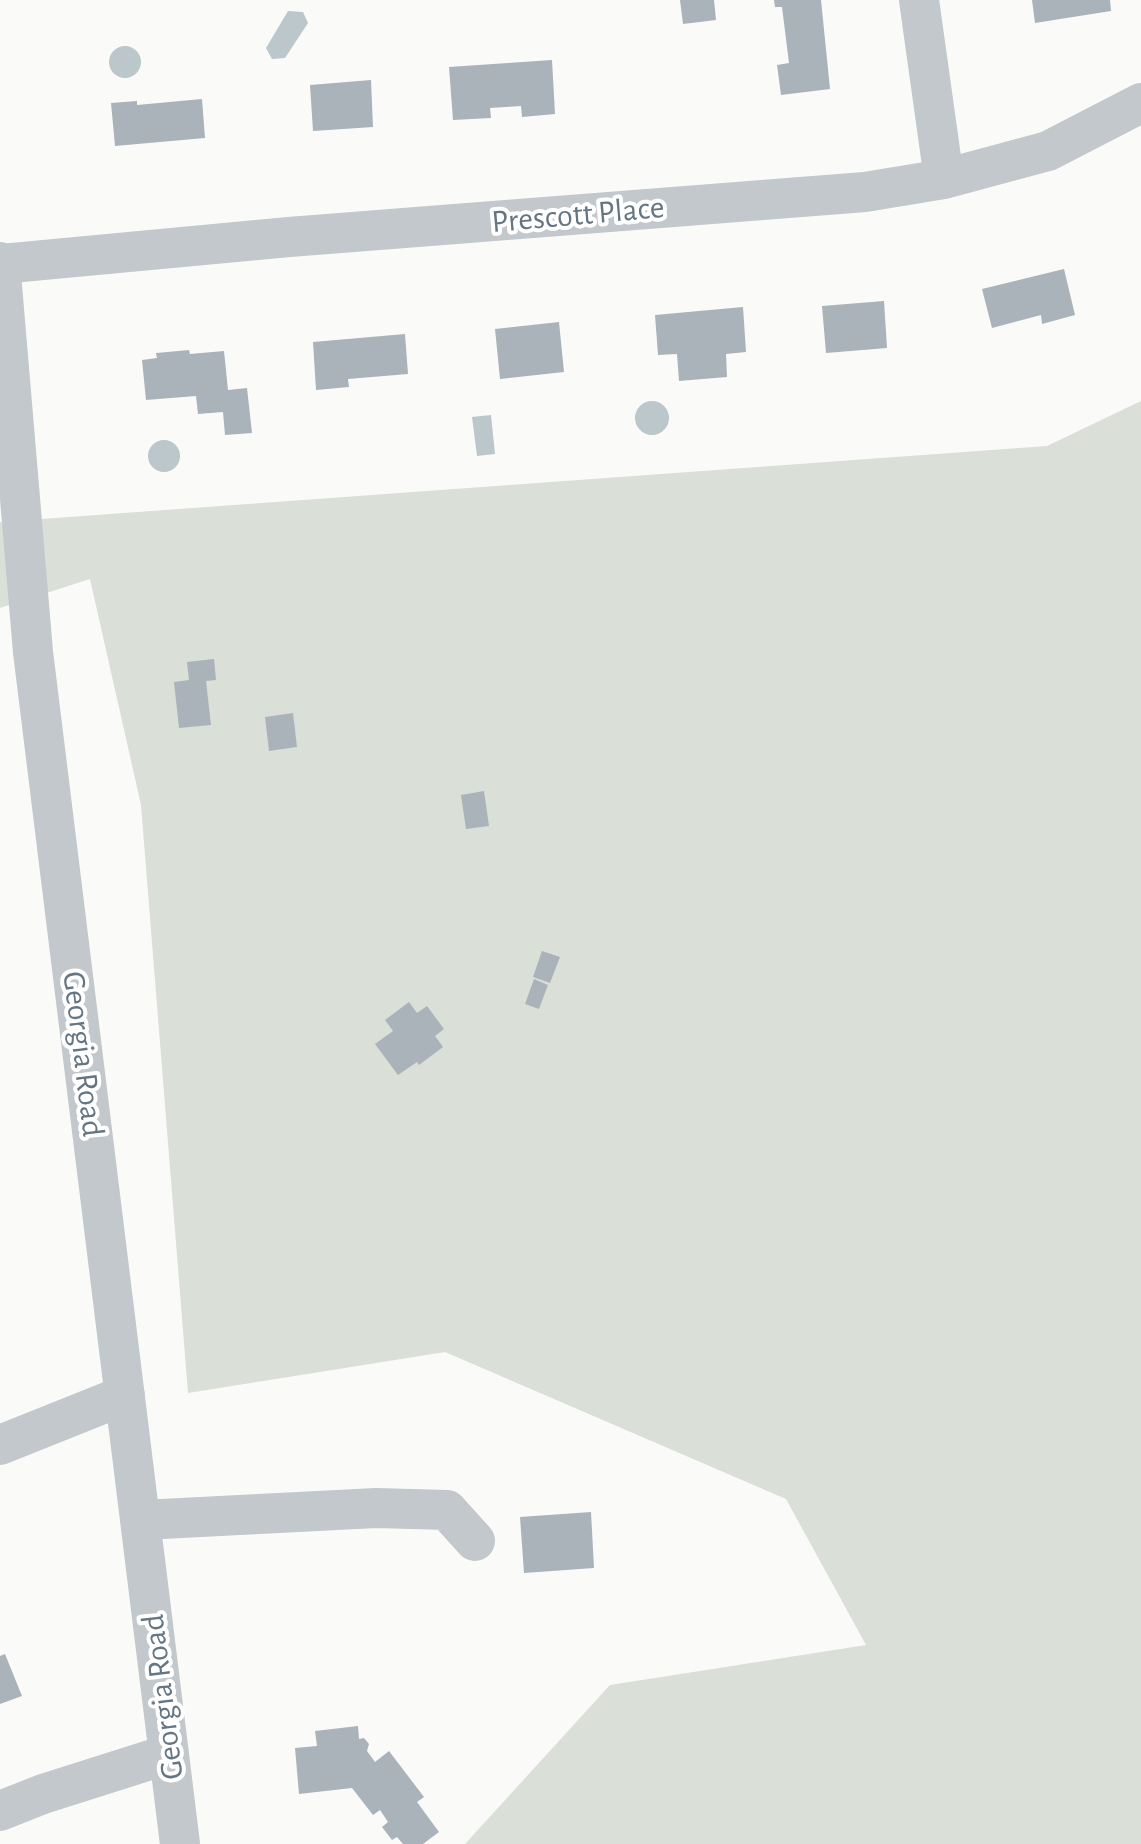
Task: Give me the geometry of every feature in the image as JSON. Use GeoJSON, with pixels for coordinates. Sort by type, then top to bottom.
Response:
{"type":"FeatureCollection","features":[{"type":"Feature","properties":{"kind":"street"},"geometry":{"type":"LineString","coordinates":[[919,0],[944,179]]}},
{"type":"Feature","properties":{"kind":"street","name":"Prescott Place"},"geometry":{"type":"LineString","coordinates":[[0,263],[865,192],[944,179],[1048,151],[1141,103]]}},
{"type":"Feature","properties":{"kind":"street","name":"Georgia Road"},"geometry":{"type":"LineString","coordinates":[[0,263],[16,631],[142,1520],[180,1844]]}},
{"type":"Feature","properties":{"kind":"street"},"geometry":{"type":"LineString","coordinates":[[0,1445],[125,1395]]}},
{"type":"Feature","properties":{"kind":"street"},"geometry":{"type":"LineString","coordinates":[[142,1520],[376,1508],[447,1510],[475,1541]]}},
{"type":"Feature","properties":{"kind":"street"},"geometry":{"type":"LineString","coordinates":[[0,1811],[169,1754]]}},
{"type":"Feature","properties":{"kind":"shaded area"},"geometry":{"type":"Polygon","coordinates":[[[288,11],[303,12],[308,23],[285,58],[272,59],[266,48],[288,11]]]}},
{"type":"Feature","properties":{"kind":"shaded area"},"geometry":{"type":"Polygon","coordinates":[[[125,46],[136,51],[141,62],[136,73],[125,78],[114,73],[109,62],[114,51],[125,46]]]}},
{"type":"Feature","properties":{"kind":"shaded area"},"geometry":{"type":"Polygon","coordinates":[[[652,401],[664,406],[669,418],[664,430],[652,435],[640,430],[635,418],[640,406],[652,401]]]}},
{"type":"Feature","properties":{"kind":"shaded area"},"geometry":{"type":"Polygon","coordinates":[[[1141,401],[1141,1844],[465,1844],[610,1685],[866,1645],[786,1499],[445,1352],[188,1393],[141,805],[90,579],[0,608],[0,522],[1047,446],[1141,401]]]}},
{"type":"Feature","properties":{"kind":"shaded area"},"geometry":{"type":"Polygon","coordinates":[[[491,415],[495,454],[477,456],[472,417],[491,415]]]}},
{"type":"Feature","properties":{"kind":"shaded area"},"geometry":{"type":"Polygon","coordinates":[[[164,440],[176,444],[180,456],[176,468],[164,472],[152,468],[148,456],[152,444],[164,440]]]}},
{"type":"Feature","properties":{"kind":"building"},"geometry":{"type":"Polygon","coordinates":[[[680,0],[714,0],[716,20],[683,24],[680,0]]]}},
{"type":"Feature","properties":{"kind":"building"},"geometry":{"type":"Polygon","coordinates":[[[774,0],[821,0],[830,89],[781,95],[777,65],[789,63],[782,7],[775,7],[774,0]]]}},
{"type":"Feature","properties":{"kind":"building"},"geometry":{"type":"Polygon","coordinates":[[[1032,0],[1110,0],[1111,11],[1035,23],[1032,0]]]}},
{"type":"Feature","properties":{"kind":"building"},"geometry":{"type":"Polygon","coordinates":[[[552,60],[555,114],[522,117],[521,106],[490,108],[491,118],[453,120],[449,67],[552,60]]]}},
{"type":"Feature","properties":{"kind":"building"},"geometry":{"type":"Polygon","coordinates":[[[371,80],[373,127],[313,131],[310,85],[371,80]]]}},
{"type":"Feature","properties":{"kind":"building"},"geometry":{"type":"Polygon","coordinates":[[[202,99],[205,138],[115,146],[111,103],[137,101],[137,105],[202,99]]]}},
{"type":"Feature","properties":{"kind":"building"},"geometry":{"type":"Polygon","coordinates":[[[1064,269],[1075,315],[1042,324],[1041,315],[992,328],[982,289],[1064,269]]]}},
{"type":"Feature","properties":{"kind":"building"},"geometry":{"type":"Polygon","coordinates":[[[884,301],[887,348],[826,353],[822,306],[884,301]]]}},
{"type":"Feature","properties":{"kind":"building"},"geometry":{"type":"Polygon","coordinates":[[[743,307],[746,352],[726,354],[727,377],[679,381],[677,354],[658,355],[655,315],[743,307]]]}},
{"type":"Feature","properties":{"kind":"building"},"geometry":{"type":"Polygon","coordinates":[[[559,322],[564,372],[500,379],[495,329],[559,322]]]}},
{"type":"Feature","properties":{"kind":"building"},"geometry":{"type":"Polygon","coordinates":[[[405,334],[408,374],[348,379],[349,387],[316,390],[313,342],[405,334]]]}},
{"type":"Feature","properties":{"kind":"building"},"geometry":{"type":"Polygon","coordinates":[[[189,350],[190,354],[224,351],[228,390],[247,388],[252,433],[225,435],[223,412],[198,414],[196,396],[146,400],[142,360],[157,358],[156,353],[189,350]]]}},
{"type":"Feature","properties":{"kind":"building"},"geometry":{"type":"Polygon","coordinates":[[[214,659],[216,680],[206,681],[211,725],[179,728],[174,682],[189,680],[187,662],[214,659]]]}},
{"type":"Feature","properties":{"kind":"building"},"geometry":{"type":"Polygon","coordinates":[[[293,713],[297,747],[269,751],[265,717],[293,713]]]}},
{"type":"Feature","properties":{"kind":"building"},"geometry":{"type":"Polygon","coordinates":[[[484,791],[489,826],[466,829],[461,795],[484,791]]]}},
{"type":"Feature","properties":{"kind":"building"},"geometry":{"type":"Polygon","coordinates":[[[542,951],[560,957],[550,983],[533,977],[542,951]]]}},
{"type":"Feature","properties":{"kind":"building"},"geometry":{"type":"Polygon","coordinates":[[[534,979],[548,985],[539,1009],[525,1004],[534,979]]]}},
{"type":"Feature","properties":{"kind":"building"},"geometry":{"type":"Polygon","coordinates":[[[409,1002],[417,1013],[427,1006],[444,1029],[435,1036],[443,1047],[419,1065],[417,1062],[398,1075],[375,1044],[393,1031],[385,1020],[409,1002]]]}},
{"type":"Feature","properties":{"kind":"building"},"geometry":{"type":"Polygon","coordinates":[[[591,1512],[594,1568],[524,1573],[520,1517],[591,1512]]]}},
{"type":"Feature","properties":{"kind":"building"},"geometry":{"type":"Polygon","coordinates":[[[5,1654],[22,1696],[0,1704],[0,1656],[5,1654]]]}},
{"type":"Feature","properties":{"kind":"building"},"geometry":{"type":"Polygon","coordinates":[[[358,1726],[359,1739],[364,1738],[369,1744],[367,1751],[375,1762],[389,1751],[424,1797],[417,1802],[439,1832],[423,1844],[403,1844],[397,1837],[392,1840],[382,1827],[388,1822],[380,1810],[373,1815],[352,1788],[299,1794],[295,1748],[317,1746],[315,1731],[358,1726]]]}}]}
